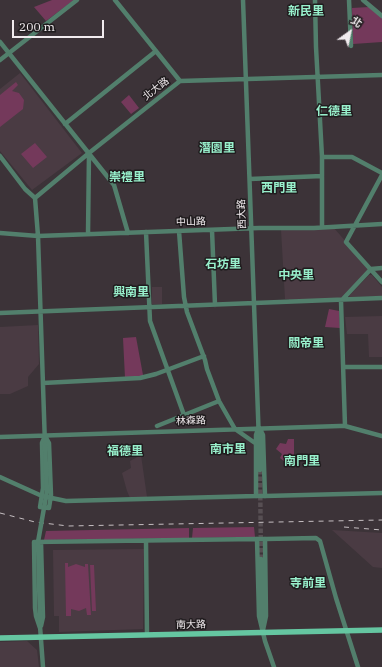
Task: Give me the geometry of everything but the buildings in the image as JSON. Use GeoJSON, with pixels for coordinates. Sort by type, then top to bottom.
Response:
{"type":"FeatureCollection","features":[{"type":"Feature","properties":{"kind":"main road","name":"南大路"},"geometry":{"type":"LineString","coordinates":[[0,638],[382,630]]}},
{"type":"Feature","properties":{"kind":"street"},"geometry":{"type":"LineString","coordinates":[[0,60],[77,0]]}},
{"type":"Feature","properties":{"kind":"street"},"geometry":{"type":"LineString","coordinates":[[115,0],[180,81]]}},
{"type":"Feature","properties":{"kind":"street","name":"西大路"},"geometry":{"type":"LineString","coordinates":[[243,0],[260,470]]}},
{"type":"Feature","properties":{"kind":"street"},"geometry":{"type":"LineString","coordinates":[[315,0],[317,77],[322,157],[322,227]]}},
{"type":"Feature","properties":{"kind":"street"},"geometry":{"type":"LineString","coordinates":[[349,0],[350,46]]}},
{"type":"Feature","properties":{"kind":"street"},"geometry":{"type":"LineString","coordinates":[[363,0],[382,16]]}},
{"type":"Feature","properties":{"kind":"street"},"geometry":{"type":"LineString","coordinates":[[0,42],[114,184],[128,233]]}},
{"type":"Feature","properties":{"kind":"street"},"geometry":{"type":"LineString","coordinates":[[65,124],[156,51]]}},
{"type":"Feature","properties":{"kind":"street","name":"北大路"},"geometry":{"type":"LineString","coordinates":[[35,198],[88,153],[180,81],[382,75]]}},
{"type":"Feature","properties":{"kind":"street"},"geometry":{"type":"LineString","coordinates":[[88,153],[88,234]]}},
{"type":"Feature","properties":{"kind":"street"},"geometry":{"type":"LineString","coordinates":[[0,156],[25,189],[35,198],[38,236],[47,491],[38,542],[40,637],[43,667]]}},
{"type":"Feature","properties":{"kind":"street"},"geometry":{"type":"LineString","coordinates":[[322,157],[352,156],[382,174],[356,226],[346,242],[382,282]]}},
{"type":"Feature","properties":{"kind":"street"},"geometry":{"type":"LineString","coordinates":[[250,179],[322,176]]}},
{"type":"Feature","properties":{"kind":"street","name":"中山路"},"geometry":{"type":"LineString","coordinates":[[0,233],[38,236],[382,224]]}},
{"type":"Feature","properties":{"kind":"street"},"geometry":{"type":"LineString","coordinates":[[212,230],[215,305]]}},
{"type":"Feature","properties":{"kind":"street"},"geometry":{"type":"LineString","coordinates":[[179,231],[184,297],[187,312],[219,401],[235,429],[256,443]]}},
{"type":"Feature","properties":{"kind":"street"},"geometry":{"type":"LineString","coordinates":[[146,232],[150,321],[184,415]]}},
{"type":"Feature","properties":{"kind":"street"},"geometry":{"type":"LineString","coordinates":[[345,426],[341,301],[371,269],[382,268]]}},
{"type":"Feature","properties":{"kind":"street"},"geometry":{"type":"LineString","coordinates":[[0,313],[341,301],[382,298]]}},
{"type":"Feature","properties":{"kind":"street"},"geometry":{"type":"LineString","coordinates":[[43,383],[140,378],[168,370],[204,356]]}},
{"type":"Feature","properties":{"kind":"street"},"geometry":{"type":"LineString","coordinates":[[344,367],[382,367]]}},
{"type":"Feature","properties":{"kind":"street"},"geometry":{"type":"LineString","coordinates":[[157,426],[219,401]]}},
{"type":"Feature","properties":{"kind":"street","name":"林森路"},"geometry":{"type":"LineString","coordinates":[[0,437],[345,426],[382,436]]}},
{"type":"Feature","properties":{"kind":"street","name":"西大路"},"geometry":{"type":"LineString","coordinates":[[256,496],[256,435],[259,428]]}},
{"type":"Feature","properties":{"kind":"street","name":"西大路"},"geometry":{"type":"LineString","coordinates":[[259,428],[263,434],[265,496]]}},
{"type":"Feature","properties":{"kind":"street"},"geometry":{"type":"LineString","coordinates":[[45,436],[49,443],[49,508],[40,507],[43,488],[42,443],[45,436]]}},
{"type":"Feature","properties":{"kind":"street"},"geometry":{"type":"LineString","coordinates":[[0,478],[42,496],[66,501],[382,493]]}},
{"type":"Feature","properties":{"kind":"street"},"geometry":{"type":"LineString","coordinates":[[40,628],[35,608],[34,542],[316,538],[320,541],[358,667]]}},
{"type":"Feature","properties":{"kind":"street"},"geometry":{"type":"LineString","coordinates":[[257,539],[259,616],[274,667]]}},
{"type":"Feature","properties":{"kind":"street"},"geometry":{"type":"LineString","coordinates":[[263,632],[266,616],[266,539]]}},
{"type":"Feature","properties":{"kind":"street"},"geometry":{"type":"LineString","coordinates":[[146,541],[147,635]]}},
{"type":"Feature","properties":{"kind":"street"},"geometry":{"type":"LineString","coordinates":[[40,628],[43,617],[41,542]]}},
{"type":"Feature","properties":{"kind":"street"},"geometry":{"type":"LineString","coordinates":[[262,559],[263,632]]}},
{"type":"Feature","properties":{"kind":"shaded area"},"geometry":{"type":"Polygon","coordinates":[[[52,0],[74,0],[46,21],[34,7],[52,0]]]}},
{"type":"Feature","properties":{"kind":"shaded area"},"geometry":{"type":"Polygon","coordinates":[[[369,7],[382,18],[382,42],[353,44],[352,8],[369,7]]]}},
{"type":"Feature","properties":{"kind":"shaded area"},"geometry":{"type":"Polygon","coordinates":[[[20,73],[82,153],[32,190],[0,151],[0,89],[20,73]]]}},
{"type":"Feature","properties":{"kind":"shaded area"},"geometry":{"type":"Polygon","coordinates":[[[16,82],[18,85],[12,91],[19,93],[24,100],[23,109],[0,127],[0,95],[16,82]]]}},
{"type":"Feature","properties":{"kind":"shaded area"},"geometry":{"type":"Polygon","coordinates":[[[129,95],[139,108],[131,114],[121,102],[129,95]]]}},
{"type":"Feature","properties":{"kind":"shaded area"},"geometry":{"type":"Polygon","coordinates":[[[35,143],[47,157],[33,168],[21,154],[35,143]]]}},
{"type":"Feature","properties":{"kind":"shaded area"},"geometry":{"type":"Polygon","coordinates":[[[333,227],[370,269],[341,301],[289,301],[289,299],[285,299],[281,230],[333,227]]]}},
{"type":"Feature","properties":{"kind":"shaded area"},"geometry":{"type":"Polygon","coordinates":[[[369,275],[372,275],[382,287],[382,296],[350,297],[349,296],[369,275]]]}},
{"type":"Feature","properties":{"kind":"shaded area"},"geometry":{"type":"Polygon","coordinates":[[[152,287],[162,287],[162,304],[152,304],[152,287]]]}},
{"type":"Feature","properties":{"kind":"shaded area"},"geometry":{"type":"Polygon","coordinates":[[[329,309],[339,311],[340,328],[325,327],[329,309]]]}},
{"type":"Feature","properties":{"kind":"shaded area"},"geometry":{"type":"Polygon","coordinates":[[[382,316],[382,357],[369,357],[368,334],[347,334],[345,317],[382,316]]]}},
{"type":"Feature","properties":{"kind":"shaded area"},"geometry":{"type":"Polygon","coordinates":[[[38,325],[39,364],[28,377],[28,386],[10,394],[0,394],[0,327],[38,325]]]}},
{"type":"Feature","properties":{"kind":"shaded area"},"geometry":{"type":"Polygon","coordinates":[[[136,337],[143,375],[141,377],[125,378],[123,338],[136,337]]]}},
{"type":"Feature","properties":{"kind":"shaded area"},"geometry":{"type":"Polygon","coordinates":[[[288,439],[294,439],[294,466],[291,467],[280,458],[282,454],[276,449],[280,443],[286,444],[288,439]]]}},
{"type":"Feature","properties":{"kind":"shaded area"},"geometry":{"type":"Polygon","coordinates":[[[141,455],[147,497],[130,498],[122,473],[131,468],[130,461],[141,455]]]}},
{"type":"Feature","properties":{"kind":"shaded area"},"geometry":{"type":"Polygon","coordinates":[[[254,527],[255,537],[192,538],[193,528],[254,527]]]}},
{"type":"Feature","properties":{"kind":"shaded area"},"geometry":{"type":"Polygon","coordinates":[[[189,528],[189,538],[44,540],[46,531],[189,528]]]}},
{"type":"Feature","properties":{"kind":"shaded area"},"geometry":{"type":"Polygon","coordinates":[[[332,530],[382,533],[382,568],[373,567],[332,530]]]}},
{"type":"Feature","properties":{"kind":"shaded area"},"geometry":{"type":"Polygon","coordinates":[[[144,549],[143,629],[59,632],[59,616],[54,616],[53,550],[144,549]]]}},
{"type":"Feature","properties":{"kind":"shaded area"},"geometry":{"type":"Polygon","coordinates":[[[65,563],[68,563],[68,567],[76,564],[85,567],[85,564],[88,564],[91,615],[87,615],[86,608],[79,611],[71,609],[71,616],[66,616],[65,563]]]}},
{"type":"Feature","properties":{"kind":"shaded area"},"geometry":{"type":"Polygon","coordinates":[[[90,565],[94,565],[96,611],[92,611],[90,565]]]}},
{"type":"Feature","properties":{"kind":"shaded area"},"geometry":{"type":"Polygon","coordinates":[[[27,641],[37,650],[39,667],[0,667],[0,642],[27,641]]]}},
{"type":"Feature","properties":{"kind":"tunnel"},"geometry":{"type":"LineString","coordinates":[[260,470],[261,559]]}},
{"type":"Feature","properties":{"kind":"railway"},"geometry":{"type":"LineString","coordinates":[[0,513],[35,522],[68,526],[382,520]]}},
{"type":"Feature","properties":{"kind":"railway"},"geometry":{"type":"LineString","coordinates":[[344,527],[382,530]]}},
{"type":"Feature","properties":{"kind":"district","name":"新民里"},"geometry":{"type":"Point","coordinates":[306,12]}},
{"type":"Feature","properties":{"kind":"district","name":"仁德里"},"geometry":{"type":"Point","coordinates":[334,112]}},
{"type":"Feature","properties":{"kind":"district","name":"潛園里"},"geometry":{"type":"Point","coordinates":[217,149]}},
{"type":"Feature","properties":{"kind":"district","name":"崇禮里"},"geometry":{"type":"Point","coordinates":[127,178]}},
{"type":"Feature","properties":{"kind":"district","name":"西門里"},"geometry":{"type":"Point","coordinates":[279,189]}},
{"type":"Feature","properties":{"kind":"district","name":"石坊里"},"geometry":{"type":"Point","coordinates":[223,265]}},
{"type":"Feature","properties":{"kind":"district","name":"中央里"},"geometry":{"type":"Point","coordinates":[296,276]}},
{"type":"Feature","properties":{"kind":"district","name":"興南里"},"geometry":{"type":"Point","coordinates":[131,293]}},
{"type":"Feature","properties":{"kind":"district","name":"關帝里"},"geometry":{"type":"Point","coordinates":[306,344]}},
{"type":"Feature","properties":{"kind":"district","name":"南市里"},"geometry":{"type":"Point","coordinates":[228,450]}},
{"type":"Feature","properties":{"kind":"district","name":"福德里"},"geometry":{"type":"Point","coordinates":[125,452]}},
{"type":"Feature","properties":{"kind":"district","name":"南門里"},"geometry":{"type":"Point","coordinates":[302,462]}},
{"type":"Feature","properties":{"kind":"district","name":"寺前里"},"geometry":{"type":"Point","coordinates":[308,584]}}]}
